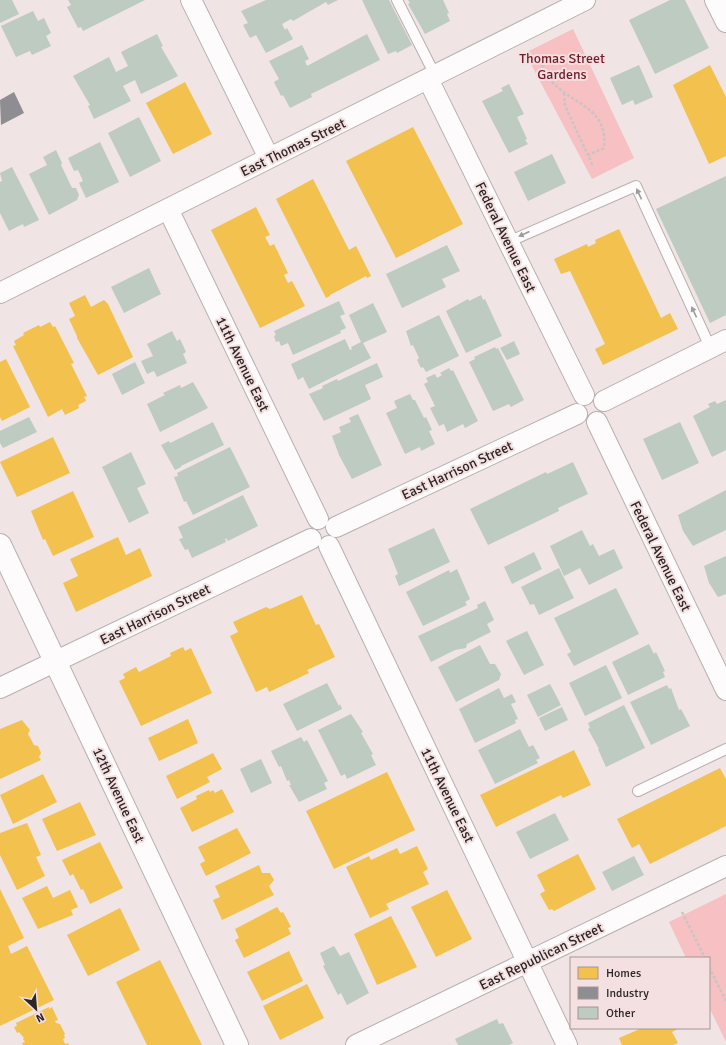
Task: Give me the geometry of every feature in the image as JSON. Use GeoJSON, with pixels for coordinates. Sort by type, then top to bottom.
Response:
{"type":"FeatureCollection","features":[{"type":"Feature","properties":{"kind":"street"},"geometry":{"type":"LineString","coordinates":[[190,0],[269,158]]}},
{"type":"Feature","properties":{"kind":"street","name":"East Thomas Street"},"geometry":{"type":"LineString","coordinates":[[0,293],[585,0]]}},
{"type":"Feature","properties":{"kind":"street"},"geometry":{"type":"LineString","coordinates":[[715,0],[726,22]]}},
{"type":"Feature","properties":{"kind":"street","name":"Federal Avenue East"},"geometry":{"type":"LineString","coordinates":[[432,77],[508,242],[584,395]]}},
{"type":"Feature","properties":{"kind":"street","name":"11th Avenue East"},"geometry":{"type":"LineString","coordinates":[[168,209],[318,519]]}},
{"type":"Feature","properties":{"kind":"street"},"geometry":{"type":"LineString","coordinates":[[604,401],[718,344]]}},
{"type":"Feature","properties":{"kind":"street"},"geometry":{"type":"LineString","coordinates":[[595,394],[600,396],[604,401],[605,413],[597,422],[584,422],[577,414],[576,404],[584,395],[595,394]]}},
{"type":"Feature","properties":{"kind":"street","name":"East Harrison Street"},"geometry":{"type":"LineString","coordinates":[[336,527],[577,414]]}},
{"type":"Feature","properties":{"kind":"street","name":"Federal Avenue East"},"geometry":{"type":"LineString","coordinates":[[597,422],[726,690]]}},
{"type":"Feature","properties":{"kind":"street"},"geometry":{"type":"LineString","coordinates":[[318,519],[328,519],[336,527],[337,538],[320,542],[309,528],[318,519]]}},
{"type":"Feature","properties":{"kind":"street","name":"11th Avenue East"},"geometry":{"type":"LineString","coordinates":[[320,542],[528,961],[567,1045]]}},
{"type":"Feature","properties":{"kind":"street","name":"East Harrison Street"},"geometry":{"type":"LineString","coordinates":[[0,688],[56,661],[320,542]]}},
{"type":"Feature","properties":{"kind":"street","name":"12th Avenue East"},"geometry":{"type":"LineString","coordinates":[[0,545],[237,1045]]}},
{"type":"Feature","properties":{"kind":"street","name":"East Republican Street"},"geometry":{"type":"LineString","coordinates":[[356,1045],[726,866]]}},
{"type":"Feature","properties":{"kind":"lane"},"geometry":{"type":"LineString","coordinates":[[397,0],[432,77]]}},
{"type":"Feature","properties":{"kind":"lane"},"geometry":{"type":"LineString","coordinates":[[508,242],[636,186],[718,344]]}},
{"type":"Feature","properties":{"kind":"lane"},"geometry":{"type":"LineString","coordinates":[[638,791],[726,749]]}},
{"type":"Feature","properties":{"kind":"path"},"geometry":{"type":"LineString","coordinates":[[538,55],[553,83],[564,93],[590,108],[597,116],[606,134],[604,148],[588,155]]}},
{"type":"Feature","properties":{"kind":"path"},"geometry":{"type":"LineString","coordinates":[[564,93],[565,106],[593,166]]}},
{"type":"Feature","properties":{"kind":"path"},"geometry":{"type":"LineString","coordinates":[[682,912],[704,957]]}},
{"type":"Feature","properties":{"kind":"path"},"geometry":{"type":"LineString","coordinates":[[710,968],[726,1001]]}},
{"type":"Feature","properties":{"kind":"green space","name":"Thomas Street Gardens"},"geometry":{"type":"Polygon","coordinates":[[[573,29],[634,158],[592,179],[525,53],[573,29]]]}},
{"type":"Feature","properties":{"kind":"green space"},"geometry":{"type":"Polygon","coordinates":[[[726,894],[726,1042],[710,1009],[710,957],[686,957],[669,922],[726,894]]]}},
{"type":"Feature","properties":{"kind":"building: Homes"},"geometry":{"type":"Polygon","coordinates":[[[710,65],[726,97],[726,156],[709,164],[673,85],[710,65]]]}},
{"type":"Feature","properties":{"kind":"building: Homes"},"geometry":{"type":"Polygon","coordinates":[[[185,82],[212,134],[173,154],[146,103],[185,82]]]}},
{"type":"Feature","properties":{"kind":"building: Homes"},"geometry":{"type":"Polygon","coordinates":[[[413,127],[463,224],[396,258],[346,161],[413,127]]]}},
{"type":"Feature","properties":{"kind":"building: Homes"},"geometry":{"type":"Polygon","coordinates":[[[313,179],[349,250],[356,246],[371,276],[367,278],[366,276],[326,298],[276,199],[313,179]]]}},
{"type":"Feature","properties":{"kind":"building: Homes"},"geometry":{"type":"Polygon","coordinates":[[[256,207],[270,235],[265,237],[270,246],[274,244],[288,273],[284,275],[288,283],[292,281],[305,306],[260,328],[211,230],[256,207]]]}},
{"type":"Feature","properties":{"kind":"building: Homes"},"geometry":{"type":"Polygon","coordinates":[[[619,229],[661,318],[670,313],[678,329],[603,365],[595,349],[605,344],[570,271],[561,274],[554,259],[587,244],[588,247],[596,243],[595,240],[619,229]]]}},
{"type":"Feature","properties":{"kind":"building: Homes"},"geometry":{"type":"Polygon","coordinates":[[[85,295],[91,307],[104,300],[108,304],[133,357],[98,375],[77,338],[69,319],[75,316],[69,303],[85,295]]]}},
{"type":"Feature","properties":{"kind":"building: Homes"},"geometry":{"type":"Polygon","coordinates":[[[50,322],[53,327],[55,326],[74,363],[71,364],[87,396],[84,397],[86,401],[78,405],[79,408],[65,415],[62,409],[48,417],[13,346],[16,345],[14,341],[24,335],[23,333],[39,325],[40,327],[50,322]]]}},
{"type":"Feature","properties":{"kind":"building: Homes"},"geometry":{"type":"Polygon","coordinates":[[[6,359],[30,407],[2,421],[0,417],[0,362],[6,359]]]}},
{"type":"Feature","properties":{"kind":"building: Homes"},"geometry":{"type":"Polygon","coordinates":[[[53,437],[70,473],[17,497],[0,462],[53,437]]]}},
{"type":"Feature","properties":{"kind":"building: Homes"},"geometry":{"type":"Polygon","coordinates":[[[73,491],[94,537],[53,556],[45,539],[43,540],[31,511],[73,491]]]}},
{"type":"Feature","properties":{"kind":"building: Homes"},"geometry":{"type":"Polygon","coordinates":[[[118,537],[126,555],[140,548],[152,576],[76,612],[63,583],[78,576],[70,559],[118,537]]]}},
{"type":"Feature","properties":{"kind":"building: Homes"},"geometry":{"type":"Polygon","coordinates":[[[302,595],[316,625],[319,624],[335,657],[307,670],[309,673],[269,692],[267,687],[256,692],[230,636],[238,632],[233,622],[266,607],[270,609],[302,595]]]}},
{"type":"Feature","properties":{"kind":"building: Homes"},"geometry":{"type":"Polygon","coordinates":[[[183,647],[185,651],[191,648],[212,693],[141,726],[119,681],[125,678],[123,674],[136,667],[139,672],[171,656],[170,653],[183,647]]]}},
{"type":"Feature","properties":{"kind":"building: Homes"},"geometry":{"type":"Polygon","coordinates":[[[188,719],[198,743],[159,761],[148,738],[188,719]]]}},
{"type":"Feature","properties":{"kind":"building: Homes"},"geometry":{"type":"Polygon","coordinates":[[[22,720],[30,730],[28,734],[34,745],[38,746],[41,753],[39,757],[41,760],[0,779],[0,729],[22,720]]]}},
{"type":"Feature","properties":{"kind":"building: Homes"},"geometry":{"type":"Polygon","coordinates":[[[574,750],[591,785],[563,798],[561,795],[496,827],[480,795],[574,750]]]}},
{"type":"Feature","properties":{"kind":"building: Homes"},"geometry":{"type":"Polygon","coordinates":[[[213,753],[222,769],[207,777],[210,782],[177,799],[166,776],[213,753]]]}},
{"type":"Feature","properties":{"kind":"building: Homes"},"geometry":{"type":"Polygon","coordinates":[[[720,768],[726,779],[726,826],[650,864],[639,844],[632,848],[617,819],[720,768]]]}},
{"type":"Feature","properties":{"kind":"building: Homes"},"geometry":{"type":"Polygon","coordinates":[[[387,772],[415,830],[334,869],[306,811],[387,772]]]}},
{"type":"Feature","properties":{"kind":"building: Homes"},"geometry":{"type":"Polygon","coordinates":[[[43,774],[57,802],[13,824],[0,795],[43,774]]]}},
{"type":"Feature","properties":{"kind":"building: Homes"},"geometry":{"type":"Polygon","coordinates":[[[222,789],[234,812],[192,832],[180,808],[197,799],[196,796],[209,790],[210,792],[213,790],[215,793],[222,789]]]}},
{"type":"Feature","properties":{"kind":"building: Homes"},"geometry":{"type":"Polygon","coordinates":[[[80,802],[96,835],[57,851],[42,819],[80,802]]]}},
{"type":"Feature","properties":{"kind":"building: Homes"},"geometry":{"type":"Polygon","coordinates":[[[27,823],[41,855],[36,857],[45,876],[17,890],[0,855],[0,833],[27,823]]]}},
{"type":"Feature","properties":{"kind":"building: Homes"},"geometry":{"type":"Polygon","coordinates":[[[237,828],[251,853],[206,876],[200,864],[205,861],[198,847],[237,828]]]}},
{"type":"Feature","properties":{"kind":"building: Homes"},"geometry":{"type":"Polygon","coordinates":[[[100,842],[123,888],[90,904],[83,889],[81,890],[73,874],[70,876],[62,860],[100,842]]]}},
{"type":"Feature","properties":{"kind":"building: Homes"},"geometry":{"type":"Polygon","coordinates":[[[417,846],[428,869],[423,872],[429,884],[386,904],[389,909],[370,918],[346,867],[369,856],[371,860],[397,848],[400,854],[417,846]]]}},
{"type":"Feature","properties":{"kind":"building: Homes"},"geometry":{"type":"Polygon","coordinates":[[[578,854],[596,889],[554,911],[552,909],[549,910],[540,894],[545,891],[537,875],[578,854]]]}},
{"type":"Feature","properties":{"kind":"building: Homes"},"geometry":{"type":"Polygon","coordinates":[[[259,865],[262,873],[270,873],[274,880],[269,886],[274,895],[222,920],[213,900],[220,897],[215,886],[259,865]]]}},
{"type":"Feature","properties":{"kind":"building: Homes"},"geometry":{"type":"Polygon","coordinates":[[[47,886],[53,898],[70,890],[78,907],[71,910],[73,915],[38,929],[22,898],[47,886]]]}},
{"type":"Feature","properties":{"kind":"building: Homes"},"geometry":{"type":"Polygon","coordinates":[[[0,889],[24,938],[8,946],[11,954],[27,946],[54,1000],[0,1026],[0,889]]]}},
{"type":"Feature","properties":{"kind":"building: Homes"},"geometry":{"type":"Polygon","coordinates":[[[447,890],[472,939],[436,957],[411,907],[447,890]]]}},
{"type":"Feature","properties":{"kind":"building: Homes"},"geometry":{"type":"Polygon","coordinates":[[[277,907],[281,913],[283,912],[291,927],[288,928],[291,934],[244,958],[235,940],[239,938],[235,929],[277,907]]]}},
{"type":"Feature","properties":{"kind":"building: Homes"},"geometry":{"type":"Polygon","coordinates":[[[120,908],[140,950],[88,976],[67,935],[120,908]]]}},
{"type":"Feature","properties":{"kind":"building: Homes"},"geometry":{"type":"Polygon","coordinates":[[[391,916],[417,967],[377,985],[354,934],[391,916]]]}},
{"type":"Feature","properties":{"kind":"building: Homes"},"geometry":{"type":"Polygon","coordinates":[[[289,951],[303,981],[262,1001],[247,972],[289,951]]]}},
{"type":"Feature","properties":{"kind":"building: Homes"},"geometry":{"type":"Polygon","coordinates":[[[160,960],[202,1045],[147,1045],[116,982],[160,960]]]}},
{"type":"Feature","properties":{"kind":"building: Homes"},"geometry":{"type":"Polygon","coordinates":[[[307,984],[324,1018],[280,1040],[263,1006],[307,984]]]}},
{"type":"Feature","properties":{"kind":"building: Homes"},"geometry":{"type":"Polygon","coordinates":[[[49,1007],[49,1009],[52,1007],[58,1020],[55,1021],[56,1023],[60,1024],[65,1034],[65,1038],[63,1039],[65,1044],[68,1043],[69,1045],[23,1045],[22,1043],[25,1042],[23,1039],[24,1038],[19,1032],[17,1033],[14,1027],[17,1026],[16,1023],[49,1007]]]}},
{"type":"Feature","properties":{"kind":"building: Homes"},"geometry":{"type":"Polygon","coordinates":[[[640,1029],[678,1029],[672,1032],[678,1043],[673,1045],[622,1045],[619,1038],[640,1029]]]}},
{"type":"Feature","properties":{"kind":"building: Industry"},"geometry":{"type":"Polygon","coordinates":[[[14,92],[24,113],[1,125],[0,100],[14,92]]]}},
{"type":"Feature","properties":{"kind":"building: Other"},"geometry":{"type":"Polygon","coordinates":[[[0,0],[12,0],[19,14],[0,23],[0,0]]]}},
{"type":"Feature","properties":{"kind":"building: Other"},"geometry":{"type":"Polygon","coordinates":[[[68,0],[145,0],[83,31],[81,27],[78,28],[67,7],[71,5],[68,0]]]}},
{"type":"Feature","properties":{"kind":"building: Other"},"geometry":{"type":"Polygon","coordinates":[[[266,0],[338,0],[328,5],[326,2],[293,21],[291,19],[282,24],[285,30],[287,28],[293,39],[266,53],[256,35],[250,38],[243,25],[248,23],[241,11],[266,0]]]}},
{"type":"Feature","properties":{"kind":"building: Other"},"geometry":{"type":"Polygon","coordinates":[[[362,0],[389,0],[412,45],[397,53],[396,51],[388,54],[362,0]]]}},
{"type":"Feature","properties":{"kind":"building: Other"},"geometry":{"type":"Polygon","coordinates":[[[408,0],[443,0],[449,13],[447,14],[450,21],[425,34],[408,4],[410,3],[408,0]]]}},
{"type":"Feature","properties":{"kind":"building: Other"},"geometry":{"type":"Polygon","coordinates":[[[670,0],[685,0],[709,48],[655,74],[629,20],[670,0]]]}},
{"type":"Feature","properties":{"kind":"building: Other"},"geometry":{"type":"Polygon","coordinates":[[[33,11],[38,21],[44,18],[51,33],[46,36],[51,46],[32,55],[30,51],[16,57],[1,26],[33,11]]]}},
{"type":"Feature","properties":{"kind":"building: Other"},"geometry":{"type":"Polygon","coordinates":[[[157,34],[163,46],[161,47],[178,76],[141,94],[135,80],[123,86],[131,101],[94,119],[88,106],[90,105],[73,76],[109,57],[116,72],[128,66],[121,52],[157,34]]]}},
{"type":"Feature","properties":{"kind":"building: Other"},"geometry":{"type":"Polygon","coordinates":[[[367,34],[380,60],[311,94],[312,97],[290,108],[283,95],[281,96],[274,82],[279,79],[269,61],[302,45],[309,59],[305,61],[307,66],[367,34]]]}},
{"type":"Feature","properties":{"kind":"building: Other"},"geometry":{"type":"Polygon","coordinates":[[[639,65],[653,97],[635,105],[633,100],[622,105],[610,78],[639,65]]]}},
{"type":"Feature","properties":{"kind":"building: Other"},"geometry":{"type":"Polygon","coordinates":[[[509,84],[524,114],[517,117],[527,139],[525,140],[528,144],[509,153],[482,101],[503,91],[501,88],[509,84]]]}},
{"type":"Feature","properties":{"kind":"building: Other"},"geometry":{"type":"Polygon","coordinates":[[[139,117],[161,161],[130,177],[108,133],[139,117]]]}},
{"type":"Feature","properties":{"kind":"building: Other"},"geometry":{"type":"Polygon","coordinates":[[[100,142],[119,182],[86,198],[79,183],[83,181],[78,170],[74,171],[68,158],[100,142]]]}},
{"type":"Feature","properties":{"kind":"building: Other"},"geometry":{"type":"Polygon","coordinates":[[[56,150],[62,163],[61,165],[72,188],[76,188],[79,195],[77,200],[49,215],[29,174],[47,165],[43,157],[56,150]]]}},
{"type":"Feature","properties":{"kind":"building: Other"},"geometry":{"type":"Polygon","coordinates":[[[552,154],[566,183],[528,201],[514,172],[552,154]]]}},
{"type":"Feature","properties":{"kind":"building: Other"},"geometry":{"type":"Polygon","coordinates":[[[12,167],[39,220],[24,227],[23,224],[9,231],[0,213],[0,182],[2,181],[0,173],[12,167]]]}},
{"type":"Feature","properties":{"kind":"building: Other"},"geometry":{"type":"Polygon","coordinates":[[[726,176],[726,315],[710,323],[656,209],[726,176]]]}},
{"type":"Feature","properties":{"kind":"building: Other"},"geometry":{"type":"Polygon","coordinates":[[[447,245],[460,271],[442,279],[446,287],[402,308],[386,274],[447,245]]]}},
{"type":"Feature","properties":{"kind":"building: Other"},"geometry":{"type":"Polygon","coordinates":[[[149,268],[161,294],[124,313],[111,287],[149,268]]]}},
{"type":"Feature","properties":{"kind":"building: Other"},"geometry":{"type":"Polygon","coordinates":[[[481,295],[483,300],[485,299],[502,336],[466,353],[446,311],[468,299],[469,301],[481,295]]]}},
{"type":"Feature","properties":{"kind":"building: Other"},"geometry":{"type":"Polygon","coordinates":[[[339,301],[345,314],[340,316],[346,328],[340,331],[341,333],[293,355],[288,343],[281,346],[279,341],[276,342],[274,336],[276,335],[274,331],[339,301]]]}},
{"type":"Feature","properties":{"kind":"building: Other"},"geometry":{"type":"Polygon","coordinates":[[[373,303],[387,332],[363,343],[371,358],[309,389],[303,377],[298,380],[291,364],[345,339],[350,350],[352,349],[351,347],[361,342],[349,315],[373,303]]]}},
{"type":"Feature","properties":{"kind":"building: Other"},"geometry":{"type":"Polygon","coordinates":[[[439,315],[459,356],[426,372],[423,367],[421,368],[417,360],[419,358],[413,345],[411,346],[406,331],[439,315]]]}},
{"type":"Feature","properties":{"kind":"building: Other"},"geometry":{"type":"Polygon","coordinates":[[[172,331],[177,341],[180,339],[186,352],[183,354],[187,363],[157,377],[154,371],[147,374],[141,361],[153,356],[147,344],[172,331]]]}},
{"type":"Feature","properties":{"kind":"building: Other"},"geometry":{"type":"Polygon","coordinates":[[[514,341],[520,354],[507,360],[500,348],[514,341]]]}},
{"type":"Feature","properties":{"kind":"building: Other"},"geometry":{"type":"Polygon","coordinates":[[[495,347],[496,349],[498,348],[524,400],[511,407],[509,404],[493,411],[469,362],[475,359],[474,357],[495,347]]]}},
{"type":"Feature","properties":{"kind":"building: Other"},"geometry":{"type":"Polygon","coordinates":[[[135,362],[145,383],[122,395],[112,374],[135,362]]]}},
{"type":"Feature","properties":{"kind":"building: Other"},"geometry":{"type":"Polygon","coordinates":[[[377,363],[383,377],[365,385],[371,399],[324,421],[309,394],[323,388],[322,386],[337,379],[338,381],[377,363]]]}},
{"type":"Feature","properties":{"kind":"building: Other"},"geometry":{"type":"Polygon","coordinates":[[[449,368],[451,371],[453,370],[478,421],[465,428],[463,424],[447,432],[444,424],[439,426],[430,408],[435,406],[424,384],[428,382],[426,378],[435,374],[437,378],[442,375],[440,373],[449,368]]]}},
{"type":"Feature","properties":{"kind":"building: Other"},"geometry":{"type":"Polygon","coordinates":[[[193,382],[208,408],[160,432],[147,404],[165,395],[163,393],[180,385],[181,388],[193,382]]]}},
{"type":"Feature","properties":{"kind":"building: Other"},"geometry":{"type":"Polygon","coordinates":[[[410,394],[413,400],[415,400],[424,418],[426,417],[432,430],[429,431],[435,444],[421,451],[420,447],[405,454],[386,413],[397,408],[394,401],[410,394]]]}},
{"type":"Feature","properties":{"kind":"building: Other"},"geometry":{"type":"Polygon","coordinates":[[[726,400],[726,450],[712,457],[693,416],[710,407],[708,404],[715,401],[717,404],[726,400]]]}},
{"type":"Feature","properties":{"kind":"building: Other"},"geometry":{"type":"Polygon","coordinates":[[[358,414],[382,465],[352,479],[339,455],[332,436],[341,432],[339,427],[351,422],[349,418],[358,414]]]}},
{"type":"Feature","properties":{"kind":"building: Other"},"geometry":{"type":"Polygon","coordinates":[[[29,417],[37,432],[3,448],[0,443],[0,431],[29,417]]]}},
{"type":"Feature","properties":{"kind":"building: Other"},"geometry":{"type":"Polygon","coordinates":[[[213,422],[224,445],[175,470],[161,445],[169,441],[170,443],[213,422]]]}},
{"type":"Feature","properties":{"kind":"building: Other"},"geometry":{"type":"Polygon","coordinates":[[[680,422],[699,463],[662,480],[643,439],[680,422]]]}},
{"type":"Feature","properties":{"kind":"building: Other"},"geometry":{"type":"Polygon","coordinates":[[[230,447],[250,487],[193,515],[186,501],[184,502],[174,477],[178,476],[177,473],[230,447]]]}},
{"type":"Feature","properties":{"kind":"building: Other"},"geometry":{"type":"Polygon","coordinates":[[[131,452],[146,484],[137,488],[149,513],[129,523],[102,467],[131,452]]]}},
{"type":"Feature","properties":{"kind":"building: Other"},"geometry":{"type":"Polygon","coordinates":[[[573,462],[588,494],[558,508],[559,511],[488,545],[470,509],[546,472],[547,474],[573,462]]]}},
{"type":"Feature","properties":{"kind":"building: Other"},"geometry":{"type":"Polygon","coordinates":[[[726,490],[726,530],[693,546],[683,531],[678,515],[726,490]]]}},
{"type":"Feature","properties":{"kind":"building: Other"},"geometry":{"type":"Polygon","coordinates":[[[243,495],[258,526],[228,541],[226,538],[226,542],[192,558],[188,549],[185,550],[179,539],[183,538],[178,527],[243,495]]]}},
{"type":"Feature","properties":{"kind":"building: Other"},"geometry":{"type":"Polygon","coordinates":[[[434,528],[450,562],[399,586],[395,576],[398,574],[388,549],[434,528]]]}},
{"type":"Feature","properties":{"kind":"building: Other"},"geometry":{"type":"Polygon","coordinates":[[[582,530],[590,546],[593,544],[599,556],[614,549],[623,568],[589,585],[580,568],[564,576],[550,546],[582,530]]]}},
{"type":"Feature","properties":{"kind":"building: Other"},"geometry":{"type":"Polygon","coordinates":[[[534,552],[542,569],[512,584],[504,567],[534,552]]]}},
{"type":"Feature","properties":{"kind":"building: Other"},"geometry":{"type":"Polygon","coordinates":[[[726,556],[726,594],[718,597],[709,583],[704,566],[726,556]]]}},
{"type":"Feature","properties":{"kind":"building: Other"},"geometry":{"type":"Polygon","coordinates":[[[559,568],[574,598],[539,615],[534,604],[530,605],[521,587],[559,568]]]}},
{"type":"Feature","properties":{"kind":"building: Other"},"geometry":{"type":"Polygon","coordinates":[[[457,569],[470,599],[465,602],[467,605],[423,626],[406,592],[449,570],[450,573],[457,569]]]}},
{"type":"Feature","properties":{"kind":"building: Other"},"geometry":{"type":"Polygon","coordinates":[[[616,588],[639,634],[574,666],[567,654],[571,652],[554,618],[616,588]]]}},
{"type":"Feature","properties":{"kind":"building: Other"},"geometry":{"type":"Polygon","coordinates":[[[485,601],[494,620],[487,624],[491,632],[467,644],[466,648],[455,650],[431,662],[418,636],[478,608],[477,605],[485,601]]]}},
{"type":"Feature","properties":{"kind":"building: Other"},"geometry":{"type":"Polygon","coordinates":[[[527,631],[544,665],[524,675],[506,641],[527,631]]]}},
{"type":"Feature","properties":{"kind":"building: Other"},"geometry":{"type":"Polygon","coordinates":[[[649,644],[654,654],[656,652],[665,671],[663,672],[665,677],[628,695],[612,662],[649,644]]]}},
{"type":"Feature","properties":{"kind":"building: Other"},"geometry":{"type":"Polygon","coordinates":[[[480,645],[490,664],[495,664],[501,674],[499,680],[456,702],[438,667],[480,645]]]}},
{"type":"Feature","properties":{"kind":"building: Other"},"geometry":{"type":"Polygon","coordinates":[[[606,665],[622,698],[585,716],[569,683],[606,665]]]}},
{"type":"Feature","properties":{"kind":"building: Other"},"geometry":{"type":"Polygon","coordinates":[[[327,683],[342,709],[297,731],[283,704],[327,683]]]}},
{"type":"Feature","properties":{"kind":"building: Other"},"geometry":{"type":"Polygon","coordinates":[[[550,684],[561,705],[538,717],[527,695],[550,684]]]}},
{"type":"Feature","properties":{"kind":"building: Other"},"geometry":{"type":"Polygon","coordinates":[[[667,685],[669,689],[671,688],[679,710],[681,709],[690,726],[651,745],[630,702],[667,685]]]}},
{"type":"Feature","properties":{"kind":"building: Other"},"geometry":{"type":"Polygon","coordinates":[[[499,688],[504,698],[512,694],[516,702],[511,704],[518,719],[515,720],[516,723],[475,743],[459,709],[499,688]]]}},
{"type":"Feature","properties":{"kind":"building: Other"},"geometry":{"type":"Polygon","coordinates":[[[624,705],[645,748],[606,767],[599,749],[588,729],[590,728],[588,723],[624,705]]]}},
{"type":"Feature","properties":{"kind":"building: Other"},"geometry":{"type":"Polygon","coordinates":[[[562,707],[568,720],[545,731],[539,718],[562,707]]]}},
{"type":"Feature","properties":{"kind":"building: Other"},"geometry":{"type":"Polygon","coordinates":[[[351,714],[363,732],[361,733],[373,754],[371,755],[376,765],[347,779],[345,774],[341,776],[318,730],[351,714]]]}},
{"type":"Feature","properties":{"kind":"building: Other"},"geometry":{"type":"Polygon","coordinates":[[[520,729],[529,747],[533,745],[540,758],[536,760],[538,763],[495,784],[478,750],[520,729]]]}},
{"type":"Feature","properties":{"kind":"building: Other"},"geometry":{"type":"Polygon","coordinates":[[[301,737],[304,742],[307,740],[328,781],[324,783],[327,789],[299,802],[289,785],[291,785],[289,780],[287,781],[281,766],[279,767],[271,751],[301,737]]]}},
{"type":"Feature","properties":{"kind":"building: Other"},"geometry":{"type":"Polygon","coordinates":[[[261,759],[272,783],[251,793],[240,769],[261,759]]]}},
{"type":"Feature","properties":{"kind":"building: Other"},"geometry":{"type":"Polygon","coordinates":[[[555,813],[569,840],[530,859],[516,832],[555,813]]]}},
{"type":"Feature","properties":{"kind":"building: Other"},"geometry":{"type":"Polygon","coordinates":[[[634,856],[644,875],[612,891],[602,872],[634,856]]]}},
{"type":"Feature","properties":{"kind":"building: Other"},"geometry":{"type":"Polygon","coordinates":[[[334,946],[340,956],[349,952],[369,993],[347,1005],[341,993],[338,995],[323,966],[325,965],[320,953],[334,946]]]}},
{"type":"Feature","properties":{"kind":"building: Other"},"geometry":{"type":"Polygon","coordinates":[[[497,1019],[499,1024],[503,1023],[513,1043],[509,1045],[458,1045],[455,1039],[497,1019]]]}}]}
